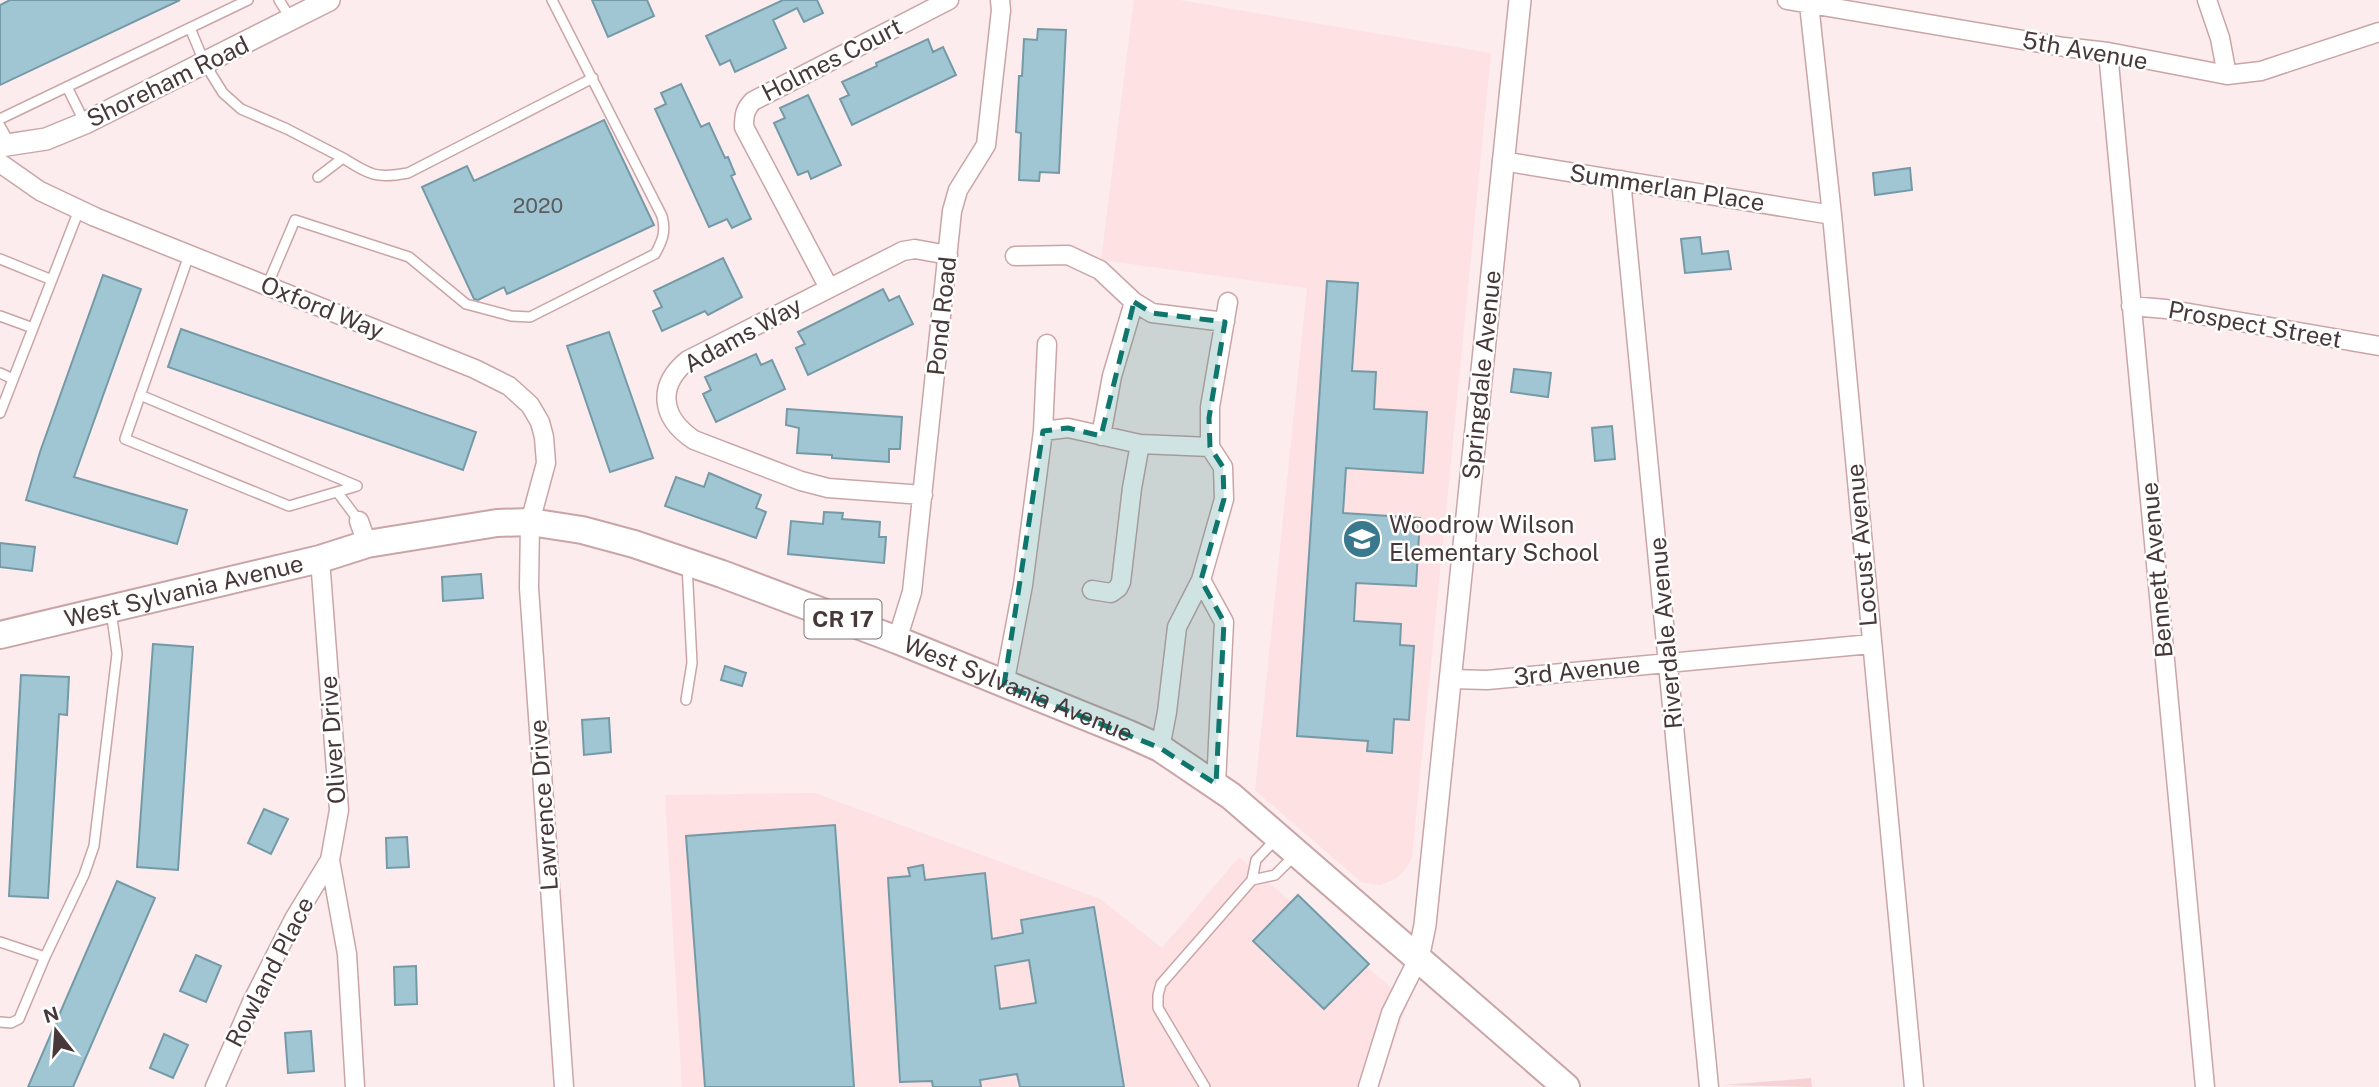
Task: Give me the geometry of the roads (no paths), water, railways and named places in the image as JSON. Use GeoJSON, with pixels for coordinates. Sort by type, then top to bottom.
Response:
{"type":"FeatureCollection","features":[{"type":"Feature","properties":{"kind":"main road","name":"West Sylvania Avenue"},"geometry":{"type":"LineString","coordinates":[[0,635],[320,559],[363,532],[530,522],[582,530],[687,562],[897,639],[1160,748],[1216,784],[1566,1087]]}},
{"type":"Feature","properties":{"kind":"street","name":"Shoreham Road"},"geometry":{"type":"LineString","coordinates":[[4,152],[85,123],[329,0]]}},
{"type":"Feature","properties":{"kind":"street","name":"Holmes Court"},"geometry":{"type":"LineString","coordinates":[[829,288],[744,127],[747,107],[753,101],[950,0]]}},
{"type":"Feature","properties":{"kind":"street","name":"Pond Road"},"geometry":{"type":"LineString","coordinates":[[897,639],[912,592],[953,202],[986,145],[1000,0]]}},
{"type":"Feature","properties":{"kind":"street","name":"Springdale Avenue"},"geometry":{"type":"LineString","coordinates":[[1418,960],[1451,679],[1520,0]]}},
{"type":"Feature","properties":{"kind":"street","name":"5th Avenue"},"geometry":{"type":"LineString","coordinates":[[1787,0],[2064,47],[2108,52],[2227,75],[2261,71],[2379,32]]}},
{"type":"Feature","properties":{"kind":"street"},"geometry":{"type":"LineString","coordinates":[[2207,0],[2220,38],[2227,75]]}},
{"type":"Feature","properties":{"kind":"street","name":"Locust Avenue"},"geometry":{"type":"LineString","coordinates":[[1809,4],[1832,215],[1914,1087]]}},
{"type":"Feature","properties":{"kind":"street","name":"Bennett Avenue"},"geometry":{"type":"LineString","coordinates":[[2108,52],[2205,1087]]}},
{"type":"Feature","properties":{"kind":"street","name":"Oxford Way"},"geometry":{"type":"LineString","coordinates":[[4,152],[40,191],[79,210],[475,369],[509,386],[530,405],[540,422],[544,437],[546,463],[530,522]]}},
{"type":"Feature","properties":{"kind":"street","name":"Summerlan Place"},"geometry":{"type":"LineString","coordinates":[[1502,161],[1832,215]]}},
{"type":"Feature","properties":{"kind":"street","name":"Riverdale Avenue"},"geometry":{"type":"LineString","coordinates":[[1621,180],[1709,1087]]}},
{"type":"Feature","properties":{"kind":"street","name":"Adams Way"},"geometry":{"type":"LineString","coordinates":[[923,495],[828,488],[801,481],[694,440],[682,432],[673,421],[666,393],[669,381],[688,360],[903,251],[915,249],[948,254]]}},
{"type":"Feature","properties":{"kind":"street"},"geometry":{"type":"LineString","coordinates":[[1015,256],[1068,255],[1100,270],[1134,302],[1152,313],[1225,322]]}},
{"type":"Feature","properties":{"kind":"street"},"geometry":{"type":"LineString","coordinates":[[1101,436],[1112,376],[1134,302]]}},
{"type":"Feature","properties":{"kind":"street"},"geometry":{"type":"LineString","coordinates":[[1160,748],[1177,627],[1201,580],[1224,499],[1223,467],[1210,447],[1210,407],[1228,302]]}},
{"type":"Feature","properties":{"kind":"street","name":"Prospect Street"},"geometry":{"type":"LineString","coordinates":[[2131,306],[2166,309],[2379,346]]}},
{"type":"Feature","properties":{"kind":"street"},"geometry":{"type":"LineString","coordinates":[[1004,685],[1023,585],[1043,431],[1047,344]]}},
{"type":"Feature","properties":{"kind":"street"},"geometry":{"type":"LineString","coordinates":[[1043,431],[1068,428],[1140,444],[1210,447]]}},
{"type":"Feature","properties":{"kind":"street"},"geometry":{"type":"LineString","coordinates":[[1092,590],[1111,593],[1121,582],[1140,444]]}},
{"type":"Feature","properties":{"kind":"street","name":"Lawrence Drive"},"geometry":{"type":"LineString","coordinates":[[530,522],[528,588],[564,1087]]}},
{"type":"Feature","properties":{"kind":"street","name":"Oliver Drive"},"geometry":{"type":"LineString","coordinates":[[320,559],[339,810],[330,860],[347,954],[355,1087]]}},
{"type":"Feature","properties":{"kind":"street"},"geometry":{"type":"LineString","coordinates":[[1201,580],[1224,622],[1216,784]]}},
{"type":"Feature","properties":{"kind":"street","name":"3rd Avenue"},"geometry":{"type":"LineString","coordinates":[[1451,679],[1487,680],[1871,644]]}},
{"type":"Feature","properties":{"kind":"street","name":"Rowland Place"},"geometry":{"type":"LineString","coordinates":[[215,1087],[252,1002],[288,931],[330,860]]}},
{"type":"Feature","properties":{"kind":"street"},"geometry":{"type":"LineString","coordinates":[[1368,1087],[1391,1013],[1418,960]]}},
{"type":"Feature","properties":{"kind":"lane"},"geometry":{"type":"LineString","coordinates":[[0,119],[248,0]]}},
{"type":"Feature","properties":{"kind":"lane"},"geometry":{"type":"LineString","coordinates":[[279,0],[291,20]]}},
{"type":"Feature","properties":{"kind":"lane"},"geometry":{"type":"LineString","coordinates":[[267,286],[295,220],[409,257],[466,304],[511,316],[530,317],[655,254],[666,229],[662,216],[552,0]]}},
{"type":"Feature","properties":{"kind":"lane"},"geometry":{"type":"LineString","coordinates":[[190,28],[205,64],[223,93],[241,110],[287,129],[365,172],[384,177],[408,173],[593,78]]}},
{"type":"Feature","properties":{"kind":"lane"},"geometry":{"type":"LineString","coordinates":[[67,87],[85,123]]}},
{"type":"Feature","properties":{"kind":"lane"},"geometry":{"type":"LineString","coordinates":[[0,127],[4,152]]}},
{"type":"Feature","properties":{"kind":"lane"},"geometry":{"type":"LineString","coordinates":[[318,177],[343,158]]}},
{"type":"Feature","properties":{"kind":"lane"},"geometry":{"type":"LineString","coordinates":[[0,413],[79,210]]}},
{"type":"Feature","properties":{"kind":"lane"},"geometry":{"type":"LineString","coordinates":[[140,395],[357,486],[289,506],[125,439],[140,395],[189,255]]}},
{"type":"Feature","properties":{"kind":"lane"},"geometry":{"type":"LineString","coordinates":[[0,259],[52,280]]}},
{"type":"Feature","properties":{"kind":"lane"},"geometry":{"type":"LineString","coordinates":[[0,316],[33,328]]}},
{"type":"Feature","properties":{"kind":"lane"},"geometry":{"type":"LineString","coordinates":[[0,373],[13,379]]}},
{"type":"Feature","properties":{"kind":"lane"},"geometry":{"type":"LineString","coordinates":[[338,493],[363,532]]}},
{"type":"Feature","properties":{"kind":"lane"},"geometry":{"type":"LineString","coordinates":[[687,562],[692,663],[687,699]]}},
{"type":"Feature","properties":{"kind":"lane"},"geometry":{"type":"LineString","coordinates":[[0,1022],[11,1023],[19,1019],[84,875],[94,846],[117,654],[111,609]]}},
{"type":"Feature","properties":{"kind":"lane"},"geometry":{"type":"LineString","coordinates":[[1252,880],[1275,875],[1287,845]]}},
{"type":"Feature","properties":{"kind":"lane"},"geometry":{"type":"LineString","coordinates":[[1205,1087],[1158,1008],[1161,984],[1252,880],[1255,860],[1287,845]]}},
{"type":"Feature","properties":{"kind":"lane"},"geometry":{"type":"LineString","coordinates":[[0,942],[45,957]]}},
{"type":"Feature","properties":{"kind":"place","name":"Woodrow Wilson Elementary School"},"geometry":{"type":"Point","coordinates":[1362,539]}}]}
